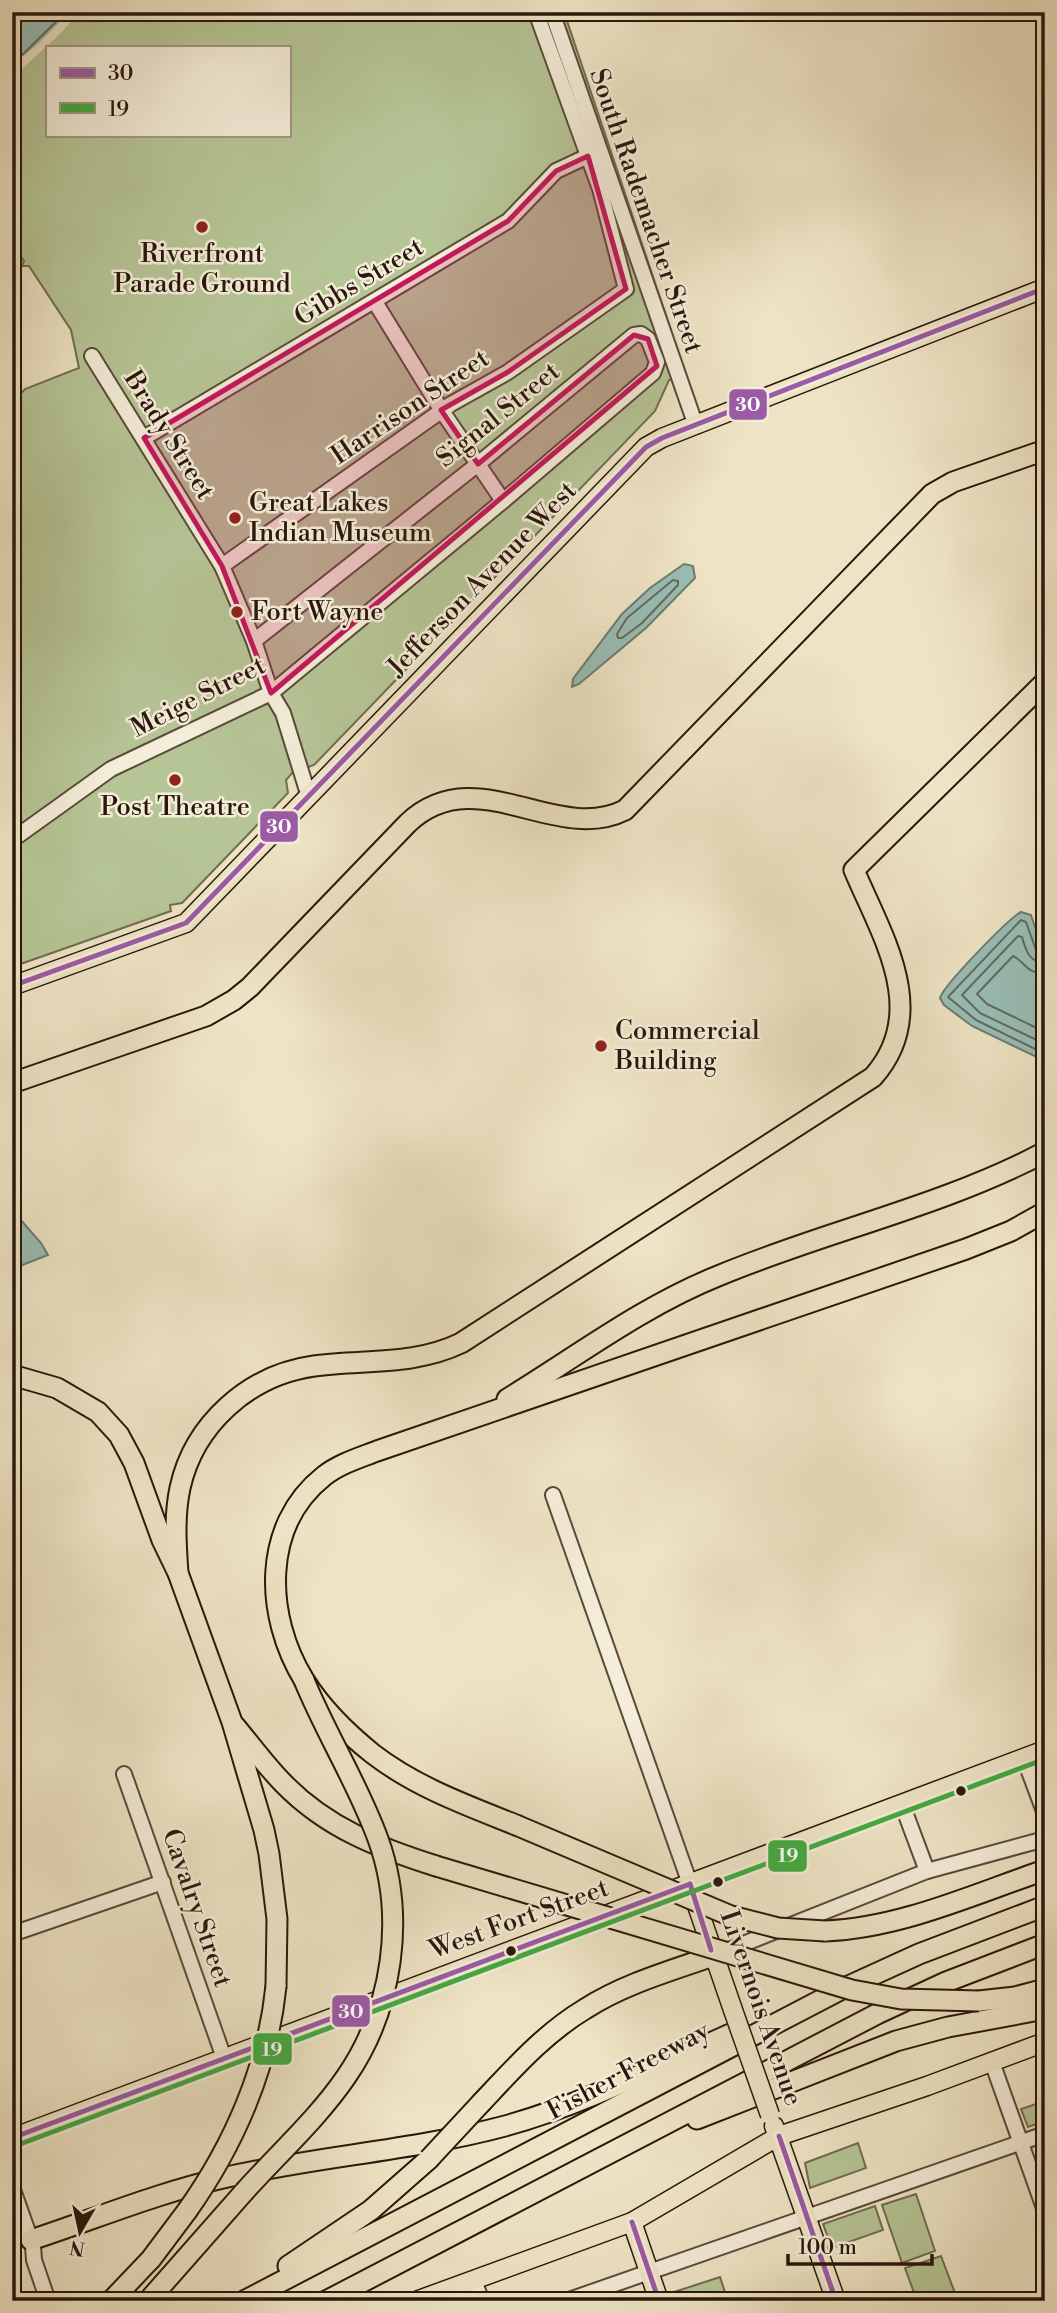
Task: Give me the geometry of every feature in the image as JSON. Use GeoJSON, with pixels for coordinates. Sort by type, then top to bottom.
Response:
{"type":"FeatureCollection","features":[{"type":"Feature","properties":{"kind":"highway"},"geometry":{"type":"LineString","coordinates":[[12,1083],[192,1021],[234,1000],[258,979],[408,823],[432,806],[452,800],[481,799],[582,818],[610,816],[625,810],[932,494],[953,482],[1045,450]]}},
{"type":"Feature","properties":{"kind":"highway"},"geometry":{"type":"LineString","coordinates":[[178,1573],[176,1530],[182,1480],[198,1443],[219,1414],[250,1389],[289,1371],[313,1366],[413,1359],[461,1343],[873,1077],[896,1039],[900,1018],[900,994],[893,962],[854,870],[1045,682]]}},
{"type":"Feature","properties":{"kind":"highway"},"geometry":{"type":"LineString","coordinates":[[467,1421],[695,1286],[796,1246],[969,1188],[1045,1152]]}},
{"type":"Feature","properties":{"kind":"highway"},"geometry":{"type":"LineString","coordinates":[[150,2299],[329,2099],[353,2067],[381,2002],[391,1950],[392,1907],[382,1851],[366,1810],[289,1648],[278,1609],[275,1567],[282,1533],[295,1509],[315,1484],[338,1467],[377,1451],[966,1249],[1011,1231],[1045,1212]]}},
{"type":"Feature","properties":{"kind":"highway"},"geometry":{"type":"LineString","coordinates":[[12,1375],[57,1388],[98,1412],[127,1448],[162,1540],[178,1573],[232,1722],[270,1854],[277,1919],[276,1986],[264,2048],[248,2098],[216,2166],[187,2211],[151,2259],[111,2301]]}},
{"type":"Feature","properties":{"kind":"highway"},"geometry":{"type":"LineString","coordinates":[[304,1680],[357,1740],[384,1762],[425,1787],[732,1916],[778,1928],[825,1931],[856,1929],[897,1920],[1045,1870]]}},
{"type":"Feature","properties":{"kind":"highway"},"geometry":{"type":"LineString","coordinates":[[232,1722],[285,1785],[329,1821],[375,1846],[852,1990],[901,1999],[979,2001],[1015,1997],[1045,1989]]}},
{"type":"Feature","properties":{"kind":"highway","name":"Fisher Freeway"},"geometry":{"type":"LineString","coordinates":[[244,2301],[840,1990],[919,1954],[1045,1906]]}},
{"type":"Feature","properties":{"kind":"highway"},"geometry":{"type":"LineString","coordinates":[[326,2301],[877,2014],[946,1982],[1045,1944]]}},
{"type":"Feature","properties":{"kind":"highway"},"geometry":{"type":"LineString","coordinates":[[235,2301],[371,2210],[429,2159],[539,2043],[582,2010],[620,1989],[713,1956]]}},
{"type":"Feature","properties":{"kind":"highway"},"geometry":{"type":"LineString","coordinates":[[31,2240],[153,2198],[223,2178],[423,2145],[507,2126],[582,2100],[780,2011],[840,1990]]}},
{"type":"Feature","properties":{"kind":"highway"},"geometry":{"type":"LineString","coordinates":[[602,2157],[896,2041],[948,2027],[1045,2009]]}},
{"type":"Feature","properties":{"kind":"main road","name":"Jefferson Avenue West"},"geometry":{"type":"LineString","coordinates":[[12,986],[186,923],[306,790],[640,452],[662,438],[1045,288]]}},
{"type":"Feature","properties":{"kind":"main road","name":"West Fort Street"},"geometry":{"type":"LineString","coordinates":[[12,2138],[1045,1750]]}},
{"type":"Feature","properties":{"kind":"main road","name":"Livernois Avenue"},"geometry":{"type":"LineString","coordinates":[[690,1884],[836,2301]]}},
{"type":"Feature","properties":{"kind":"main road"},"geometry":{"type":"LineString","coordinates":[[416,2301],[632,2222],[779,2136],[1045,2042]]}},
{"type":"Feature","properties":{"kind":"main road"},"geometry":{"type":"LineString","coordinates":[[632,2222],[659,2301]]}},
{"type":"Feature","properties":{"kind":"street"},"geometry":{"type":"LineString","coordinates":[[536,12],[588,156]]}},
{"type":"Feature","properties":{"kind":"street","name":"South Rademacher Street"},"geometry":{"type":"LineString","coordinates":[[552,12],[696,425]]}},
{"type":"Feature","properties":{"kind":"street","name":"Harrison Street"},"geometry":{"type":"LineString","coordinates":[[222,566],[442,411],[508,372],[626,289],[600,189],[588,156]]}},
{"type":"Feature","properties":{"kind":"street","name":"Gibbs Street"},"geometry":{"type":"LineString","coordinates":[[144,438],[508,221],[556,170],[588,156]]}},
{"type":"Feature","properties":{"kind":"street"},"geometry":{"type":"LineString","coordinates":[[374,302],[442,411],[503,501]]}},
{"type":"Feature","properties":{"kind":"street","name":"Signal Street"},"geometry":{"type":"LineString","coordinates":[[254,641],[478,464],[634,335],[641,334]]}},
{"type":"Feature","properties":{"kind":"street","name":"Meige Street"},"geometry":{"type":"LineString","coordinates":[[12,840],[111,769],[271,692],[503,501],[656,370],[657,362],[648,339],[641,334]]}},
{"type":"Feature","properties":{"kind":"street","name":"Brady Street"},"geometry":{"type":"LineString","coordinates":[[92,356],[222,566],[254,641],[271,692],[283,713],[306,790]]}},
{"type":"Feature","properties":{"kind":"street","name":"Livernois Avenue"},"geometry":{"type":"LineString","coordinates":[[553,1495],[690,1884]]}},
{"type":"Feature","properties":{"kind":"street"},"geometry":{"type":"LineString","coordinates":[[1024,1758],[1045,1814]]}},
{"type":"Feature","properties":{"kind":"street","name":"Cavalry Street"},"geometry":{"type":"LineString","coordinates":[[124,1774],[224,2058]]}},
{"type":"Feature","properties":{"kind":"street"},"geometry":{"type":"LineString","coordinates":[[902,1804],[928,1871]]}},
{"type":"Feature","properties":{"kind":"street"},"geometry":{"type":"LineString","coordinates":[[713,1956],[928,1871],[1045,1839]]}},
{"type":"Feature","properties":{"kind":"street"},"geometry":{"type":"LineString","coordinates":[[12,1934],[163,1882]]}},
{"type":"Feature","properties":{"kind":"street"},"geometry":{"type":"LineString","coordinates":[[992,2062],[1045,2211]]}},
{"type":"Feature","properties":{"kind":"street"},"geometry":{"type":"LineString","coordinates":[[566,2301],[1045,2134]]}},
{"type":"Feature","properties":{"kind":"street"},"geometry":{"type":"LineString","coordinates":[[12,2187],[31,2240],[34,2260],[48,2301]]}},
{"type":"Feature","properties":{"kind":"street"},"geometry":{"type":"LineString","coordinates":[[474,2281],[482,2301]]}},
{"type":"Feature","properties":{"kind":"highlighted area"},"geometry":{"type":"Polygon","coordinates":[[[588,156],[626,289],[508,372],[441,410],[478,464],[634,335],[648,339],[657,366],[271,693],[222,566],[144,438],[508,221],[556,171],[588,156]]]}},
{"type":"Feature","properties":{"kind":"green space","name":"Fort Wayne"},"geometry":{"type":"Polygon","coordinates":[[[76,12],[564,12],[686,375],[669,380],[655,411],[314,765],[292,773],[286,780],[288,793],[182,903],[170,905],[171,911],[12,967],[12,403],[25,389],[79,368],[71,330],[29,266],[22,266],[24,261],[12,243],[12,75],[76,12]]]}},
{"type":"Feature","properties":{"kind":"green space"},"geometry":{"type":"Polygon","coordinates":[[[1045,2101],[1045,2121],[1028,2127],[1021,2109],[1045,2101]]]}},
{"type":"Feature","properties":{"kind":"green space"},"geometry":{"type":"Polygon","coordinates":[[[858,2143],[866,2168],[810,2188],[805,2163],[858,2143]]]}},
{"type":"Feature","properties":{"kind":"green space"},"geometry":{"type":"Polygon","coordinates":[[[916,2194],[935,2251],[902,2263],[882,2205],[916,2194]]]}},
{"type":"Feature","properties":{"kind":"green space"},"geometry":{"type":"Polygon","coordinates":[[[875,2206],[883,2230],[832,2248],[823,2224],[875,2206]]]}},
{"type":"Feature","properties":{"kind":"green space"},"geometry":{"type":"Polygon","coordinates":[[[941,2256],[958,2301],[917,2301],[905,2268],[941,2256]]]}},
{"type":"Feature","properties":{"kind":"green space"},"geometry":{"type":"Polygon","coordinates":[[[720,2277],[728,2301],[673,2301],[671,2293],[720,2277]]]}},
{"type":"Feature","properties":{"kind":"water"},"geometry":{"type":"Polygon","coordinates":[[[12,12],[76,12],[12,75],[12,12]]]}},
{"type":"Feature","properties":{"kind":"water"},"geometry":{"type":"Polygon","coordinates":[[[684,564],[693,566],[695,578],[646,628],[572,687],[573,679],[622,614],[650,588],[684,564]]]}},
{"type":"Feature","properties":{"kind":"water"},"geometry":{"type":"Polygon","coordinates":[[[1021,912],[1031,915],[1045,957],[1045,1061],[972,1026],[944,1005],[940,998],[952,980],[977,953],[1021,912]]]}},
{"type":"Feature","properties":{"kind":"water"},"geometry":{"type":"Polygon","coordinates":[[[12,1210],[48,1255],[12,1269],[12,1210]]]}},
{"type":"Feature","properties":{"kind":"pier"},"geometry":{"type":"Polygon","coordinates":[[[69,12],[79,12],[60,34],[12,78],[12,65],[38,44],[69,12]]]}},
{"type":"Feature","properties":{"kind":"transit line","name":"30"},"geometry":{"type":"LineString","coordinates":[[12,986],[186,923],[646,447],[662,438],[1045,288]]}},
{"type":"Feature","properties":{"kind":"transit line","name":"19"},"geometry":{"type":"LineString","coordinates":[[15,2146],[1045,1759]]}},
{"type":"Feature","properties":{"kind":"transit line","name":"30"},"geometry":{"type":"LineString","coordinates":[[690,1884],[711,1950]]}},
{"type":"Feature","properties":{"kind":"transit line","name":"30"},"geometry":{"type":"LineString","coordinates":[[12,2138],[690,1884]]}},
{"type":"Feature","properties":{"kind":"transit line","name":"30"},"geometry":{"type":"LineString","coordinates":[[779,2136],[836,2301]]}},
{"type":"Feature","properties":{"kind":"transit line","name":"30"},"geometry":{"type":"LineString","coordinates":[[632,2222],[659,2301]]}},
{"type":"Feature","properties":{"kind":"place","name":"Riverfront Parade Ground"},"geometry":{"type":"Point","coordinates":[202,227]}},
{"type":"Feature","properties":{"kind":"place","name":"Great Lakes Indian Museum"},"geometry":{"type":"Point","coordinates":[235,518]}},
{"type":"Feature","properties":{"kind":"place","name":"Fort Wayne"},"geometry":{"type":"Point","coordinates":[237,612]}},
{"type":"Feature","properties":{"kind":"place","name":"Post Theatre"},"geometry":{"type":"Point","coordinates":[175,780]}},
{"type":"Feature","properties":{"kind":"place","name":"Commercial Building"},"geometry":{"type":"Point","coordinates":[601,1046]}}]}
